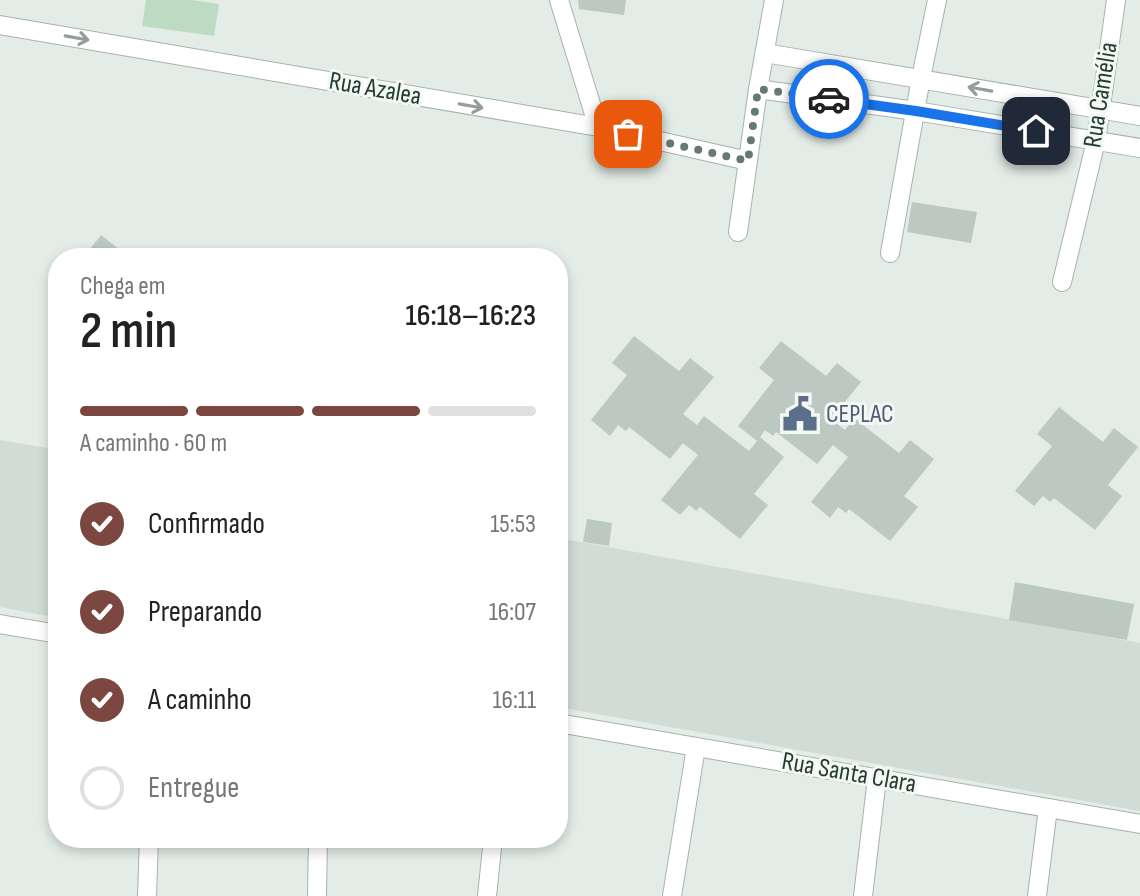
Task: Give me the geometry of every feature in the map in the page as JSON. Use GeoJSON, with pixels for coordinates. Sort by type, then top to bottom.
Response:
{"type":"FeatureCollection","features":[{"type":"Feature","properties":{"kind":"street"},"geometry":{"type":"LineString","coordinates":[[559,0],[598,127]]}},
{"type":"Feature","properties":{"kind":"street"},"geometry":{"type":"LineString","coordinates":[[738,232],[772,0]]}},
{"type":"Feature","properties":{"kind":"street"},"geometry":{"type":"LineString","coordinates":[[890,253],[937,0]]}},
{"type":"Feature","properties":{"kind":"street","name":"Rua Camélia"},"geometry":{"type":"LineString","coordinates":[[1062,282],[1096,141],[1116,0]]}},
{"type":"Feature","properties":{"kind":"street","name":"Rua Azalea"},"geometry":{"type":"LineString","coordinates":[[0,25],[598,127],[748,161]]}},
{"type":"Feature","properties":{"kind":"street"},"geometry":{"type":"LineString","coordinates":[[765,53],[1140,116]]}},
{"type":"Feature","properties":{"kind":"street"},"geometry":{"type":"LineString","coordinates":[[758,89],[1140,148]]}},
{"type":"Feature","properties":{"kind":"street"},"geometry":{"type":"LineString","coordinates":[[0,624],[48,632]]}},
{"type":"Feature","properties":{"kind":"street","name":"Rua Santa Clara"},"geometry":{"type":"LineString","coordinates":[[568,725],[1140,824]]}},
{"type":"Feature","properties":{"kind":"street"},"geometry":{"type":"LineString","coordinates":[[672,896],[696,747]]}},
{"type":"Feature","properties":{"kind":"street"},"geometry":{"type":"LineString","coordinates":[[863,896],[877,778]]}},
{"type":"Feature","properties":{"kind":"street"},"geometry":{"type":"LineString","coordinates":[[1037,896],[1048,808]]}},
{"type":"Feature","properties":{"kind":"street"},"geometry":{"type":"LineString","coordinates":[[147,896],[149,848]]}},
{"type":"Feature","properties":{"kind":"street"},"geometry":{"type":"LineString","coordinates":[[317,896],[318,848]]}},
{"type":"Feature","properties":{"kind":"street"},"geometry":{"type":"LineString","coordinates":[[487,896],[492,848]]}},
{"type":"Feature","properties":{"kind":"shaded area"},"geometry":{"type":"Polygon","coordinates":[[[0,440],[48,448],[48,616],[0,607],[0,440]]]}},
{"type":"Feature","properties":{"kind":"shaded area"},"geometry":{"type":"Polygon","coordinates":[[[568,540],[1140,643],[1140,811],[568,709],[568,540]]]}},
{"type":"Feature","properties":{"kind":"green space"},"geometry":{"type":"Polygon","coordinates":[[[146,0],[192,0],[219,4],[214,36],[142,26],[146,0]]]}},
{"type":"Feature","properties":{"kind":"building"},"geometry":{"type":"Polygon","coordinates":[[[578,0],[626,0],[624,15],[579,9],[578,0]]]}},
{"type":"Feature","properties":{"kind":"building"},"geometry":{"type":"Polygon","coordinates":[[[912,202],[977,212],[971,243],[907,232],[912,202]]]}},
{"type":"Feature","properties":{"kind":"building"},"geometry":{"type":"Polygon","coordinates":[[[101,235],[117,248],[91,248],[101,235]]]}},
{"type":"Feature","properties":{"kind":"building"},"geometry":{"type":"Polygon","coordinates":[[[634,336],[679,371],[690,358],[714,377],[683,414],[697,425],[704,416],[749,451],[757,441],[738,426],[774,380],[759,368],[781,341],[826,376],[837,363],[861,382],[831,419],[845,430],[854,418],[899,453],[910,440],[934,459],[904,496],[918,507],[890,541],[849,509],[846,513],[838,507],[830,518],[811,502],[848,457],[833,445],[817,464],[776,432],[773,436],[765,430],[760,437],[784,457],[754,494],[768,505],[740,539],[700,507],[696,511],[689,505],[680,515],[661,500],[698,455],[683,443],[670,459],[629,427],[626,431],[618,425],[610,436],[591,420],[627,375],[612,363],[634,336]]]}},
{"type":"Feature","properties":{"kind":"building"},"geometry":{"type":"Polygon","coordinates":[[[1059,407],[1103,442],[1114,428],[1138,447],[1108,485],[1122,496],[1095,530],[1054,498],[1050,502],[1043,496],[1034,506],[1015,491],[1052,446],[1037,434],[1059,407]]]}},
{"type":"Feature","properties":{"kind":"building"},"geometry":{"type":"Polygon","coordinates":[[[587,519],[612,523],[609,546],[583,542],[587,519]]]}},
{"type":"Feature","properties":{"kind":"building"},"geometry":{"type":"Polygon","coordinates":[[[1015,582],[1134,604],[1127,640],[1009,620],[1015,582]]]}},
{"type":"Feature","properties":{"kind":"way so far"},"geometry":{"type":"LineString","coordinates":[[628,134],[748,161],[758,89],[829,99]]}},
{"type":"Feature","properties":{"kind":"place","name":"CEPLAC"},"geometry":{"type":"Point","coordinates":[800,414]}},
{"type":"Feature","properties":{"kind":"route"},"geometry":{"type":"LineString","coordinates":[[829,99],[1036,131]]}}]}
